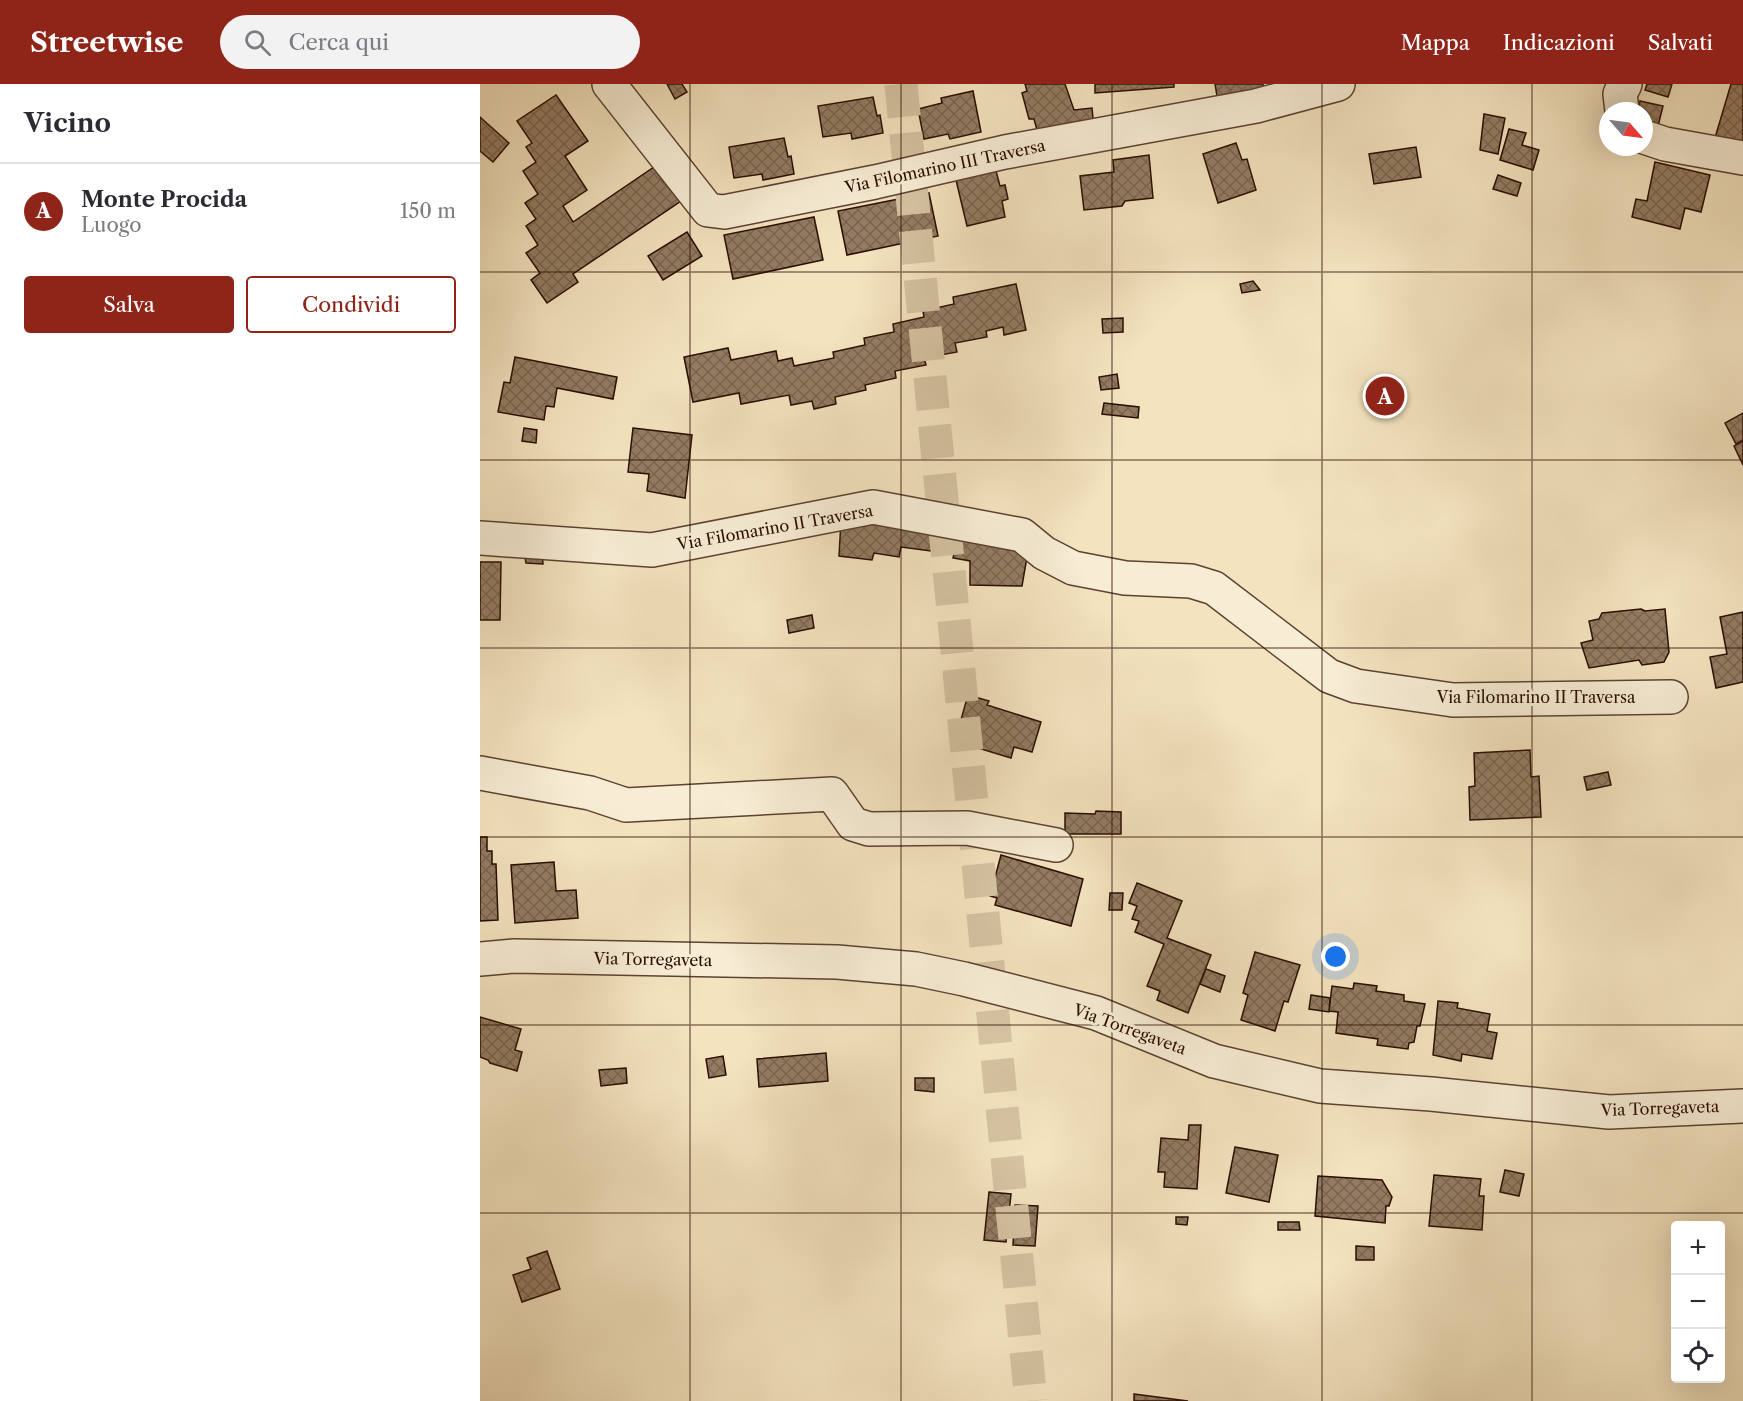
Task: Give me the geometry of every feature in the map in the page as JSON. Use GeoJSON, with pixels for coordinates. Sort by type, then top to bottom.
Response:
{"type":"FeatureCollection","features":[{"type":"Feature","properties":{"kind":"street","name":"Via Filomarino III Traversa"},"geometry":{"type":"LineString","coordinates":[[609,84],[708,210],[724,212],[875,182],[1005,152],[1256,106],[1338,84]]}},
{"type":"Feature","properties":{"kind":"street"},"geometry":{"type":"LineString","coordinates":[[1621,102],[1620,94],[1625,84]]}},
{"type":"Feature","properties":{"kind":"street"},"geometry":{"type":"LineString","coordinates":[[1653,139],[1665,144],[1743,158]]}},
{"type":"Feature","properties":{"kind":"street","name":"Via Filomarino II Traversa"},"geometry":{"type":"LineString","coordinates":[[480,538],[651,550],[873,507],[1022,535],[1044,553],[1073,568],[1125,578],[1191,582],[1214,588],[1329,676],[1356,686],[1453,700],[1671,697]]}},
{"type":"Feature","properties":{"kind":"street"},"geometry":{"type":"LineString","coordinates":[[480,773],[590,793],[626,805],[832,794],[852,824],[869,829],[967,828],[1056,844]]}},
{"type":"Feature","properties":{"kind":"street","name":"Via Torregaveta"},"geometry":{"type":"LineString","coordinates":[[480,959],[514,956],[825,962],[915,969],[964,978],[1096,1013],[1214,1061],[1320,1086],[1609,1112],[1743,1106]]}},
{"type":"Feature","properties":{"kind":"building"},"geometry":{"type":"Polygon","coordinates":[[[667,84],[682,84],[687,92],[675,99],[667,84]]]}},
{"type":"Feature","properties":{"kind":"building"},"geometry":{"type":"Polygon","coordinates":[[[1025,84],[1065,84],[1074,110],[1092,108],[1094,129],[1040,141],[1034,119],[1029,119],[1022,93],[1027,91],[1025,84]]]}},
{"type":"Feature","properties":{"kind":"building"},"geometry":{"type":"Polygon","coordinates":[[[1095,84],[1174,84],[1174,87],[1095,93],[1095,84]]]}},
{"type":"Feature","properties":{"kind":"building"},"geometry":{"type":"Polygon","coordinates":[[[1215,84],[1263,84],[1264,91],[1217,96],[1215,84]]]}},
{"type":"Feature","properties":{"kind":"building"},"geometry":{"type":"Polygon","coordinates":[[[1647,84],[1672,84],[1668,97],[1645,90],[1647,84]]]}},
{"type":"Feature","properties":{"kind":"building"},"geometry":{"type":"Polygon","coordinates":[[[1731,84],[1743,84],[1743,157],[1712,148],[1731,84]]]}},
{"type":"Feature","properties":{"kind":"building"},"geometry":{"type":"Polygon","coordinates":[[[973,91],[981,132],[950,139],[948,134],[924,139],[918,109],[942,103],[941,98],[973,91]]]}},
{"type":"Feature","properties":{"kind":"building"},"geometry":{"type":"Polygon","coordinates":[[[556,95],[588,141],[565,156],[587,190],[563,206],[573,222],[654,167],[664,182],[670,178],[684,199],[573,274],[578,282],[547,303],[531,280],[540,273],[526,253],[538,245],[526,226],[536,219],[525,203],[538,194],[523,171],[536,162],[526,147],[532,143],[517,121],[556,95]]]}},
{"type":"Feature","properties":{"kind":"building"},"geometry":{"type":"Polygon","coordinates":[[[873,97],[877,116],[880,115],[883,133],[852,139],[851,133],[823,137],[818,106],[873,97]]]}},
{"type":"Feature","properties":{"kind":"building"},"geometry":{"type":"Polygon","coordinates":[[[1653,104],[1663,106],[1658,126],[1653,125],[1653,104]]]}},
{"type":"Feature","properties":{"kind":"building"},"geometry":{"type":"Polygon","coordinates":[[[1484,114],[1505,118],[1498,154],[1480,150],[1484,114]]]}},
{"type":"Feature","properties":{"kind":"building"},"geometry":{"type":"Polygon","coordinates":[[[480,117],[509,143],[493,162],[480,151],[480,117]]]}},
{"type":"Feature","properties":{"kind":"building"},"geometry":{"type":"Polygon","coordinates":[[[1509,129],[1526,133],[1522,145],[1539,150],[1533,170],[1500,160],[1509,129]]]}},
{"type":"Feature","properties":{"kind":"building"},"geometry":{"type":"Polygon","coordinates":[[[784,138],[788,157],[791,156],[794,174],[763,180],[762,174],[734,178],[729,147],[784,138]]]}},
{"type":"Feature","properties":{"kind":"building"},"geometry":{"type":"Polygon","coordinates":[[[1236,143],[1242,160],[1247,159],[1256,190],[1218,203],[1203,154],[1236,143]]]}},
{"type":"Feature","properties":{"kind":"building"},"geometry":{"type":"Polygon","coordinates":[[[1416,147],[1421,177],[1374,184],[1369,154],[1416,147]]]}},
{"type":"Feature","properties":{"kind":"building"},"geometry":{"type":"Polygon","coordinates":[[[1149,155],[1153,198],[1125,201],[1122,206],[1084,210],[1080,176],[1114,172],[1113,160],[1149,155]]]}},
{"type":"Feature","properties":{"kind":"building"},"geometry":{"type":"Polygon","coordinates":[[[1655,162],[1710,175],[1701,212],[1685,208],[1680,229],[1632,217],[1636,199],[1647,201],[1655,162]]]}},
{"type":"Feature","properties":{"kind":"building"},"geometry":{"type":"Polygon","coordinates":[[[996,171],[1000,186],[1005,185],[1008,199],[1002,201],[1005,217],[967,226],[956,180],[996,171]]]}},
{"type":"Feature","properties":{"kind":"building"},"geometry":{"type":"Polygon","coordinates":[[[1498,175],[1521,183],[1517,196],[1493,189],[1498,175]]]}},
{"type":"Feature","properties":{"kind":"building"},"geometry":{"type":"Polygon","coordinates":[[[929,193],[938,236],[847,255],[838,211],[929,193]]]}},
{"type":"Feature","properties":{"kind":"building"},"geometry":{"type":"Polygon","coordinates":[[[814,217],[823,260],[733,279],[724,235],[814,217]]]}},
{"type":"Feature","properties":{"kind":"building"},"geometry":{"type":"Polygon","coordinates":[[[687,232],[702,256],[663,280],[648,256],[687,232]]]}},
{"type":"Feature","properties":{"kind":"building"},"geometry":{"type":"Polygon","coordinates":[[[1253,281],[1260,290],[1242,293],[1240,284],[1253,281]]]}},
{"type":"Feature","properties":{"kind":"building"},"geometry":{"type":"Polygon","coordinates":[[[1016,284],[1026,330],[1004,335],[1003,327],[986,331],[987,337],[955,343],[957,352],[924,358],[926,365],[895,371],[896,378],[865,385],[866,390],[835,397],[836,404],[814,409],[812,401],[791,405],[789,395],[741,404],[739,393],[693,402],[684,357],[728,348],[731,360],[776,351],[778,361],[792,358],[794,366],[834,358],[833,352],[865,345],[864,338],[894,332],[893,324],[924,317],[923,311],[954,304],[953,297],[1016,284]]]}},
{"type":"Feature","properties":{"kind":"building"},"geometry":{"type":"Polygon","coordinates":[[[1123,318],[1123,332],[1103,333],[1102,319],[1123,318]]]}},
{"type":"Feature","properties":{"kind":"building"},"geometry":{"type":"Polygon","coordinates":[[[515,357],[617,377],[613,399],[557,388],[554,407],[546,406],[544,420],[498,412],[504,382],[510,383],[515,357]]]}},
{"type":"Feature","properties":{"kind":"building"},"geometry":{"type":"Polygon","coordinates":[[[1117,374],[1119,388],[1101,390],[1099,377],[1117,374]]]}},
{"type":"Feature","properties":{"kind":"building"},"geometry":{"type":"Polygon","coordinates":[[[1104,403],[1139,407],[1138,418],[1102,414],[1104,403]]]}},
{"type":"Feature","properties":{"kind":"building"},"geometry":{"type":"Polygon","coordinates":[[[1743,413],[1743,440],[1736,444],[1725,423],[1743,413]]]}},
{"type":"Feature","properties":{"kind":"building"},"geometry":{"type":"Polygon","coordinates":[[[524,428],[537,430],[536,443],[522,441],[524,428]]]}},
{"type":"Feature","properties":{"kind":"building"},"geometry":{"type":"Polygon","coordinates":[[[633,428],[692,435],[685,498],[647,491],[649,474],[628,472],[633,428]]]}},
{"type":"Feature","properties":{"kind":"building"},"geometry":{"type":"Polygon","coordinates":[[[1743,441],[1743,465],[1734,446],[1743,441]]]}},
{"type":"Feature","properties":{"kind":"building"},"geometry":{"type":"Polygon","coordinates":[[[841,521],[1008,534],[1028,551],[1022,586],[970,585],[970,561],[953,558],[954,554],[901,547],[899,557],[874,553],[872,560],[839,556],[841,521]]]}},
{"type":"Feature","properties":{"kind":"building"},"geometry":{"type":"Polygon","coordinates":[[[524,551],[542,551],[543,564],[526,563],[524,551]]]}},
{"type":"Feature","properties":{"kind":"building"},"geometry":{"type":"Polygon","coordinates":[[[480,562],[501,562],[500,620],[480,620],[480,562]]]}},
{"type":"Feature","properties":{"kind":"building"},"geometry":{"type":"Polygon","coordinates":[[[1641,609],[1645,611],[1665,609],[1669,652],[1664,662],[1642,665],[1639,660],[1589,668],[1581,643],[1593,640],[1589,621],[1599,619],[1602,613],[1641,609]]]}},
{"type":"Feature","properties":{"kind":"building"},"geometry":{"type":"Polygon","coordinates":[[[1743,612],[1743,682],[1716,688],[1710,657],[1727,654],[1720,617],[1743,612]]]}},
{"type":"Feature","properties":{"kind":"building"},"geometry":{"type":"Polygon","coordinates":[[[812,615],[814,628],[789,633],[787,620],[812,615]]]}},
{"type":"Feature","properties":{"kind":"building"},"geometry":{"type":"Polygon","coordinates":[[[968,695],[989,701],[987,705],[1041,722],[1032,752],[1014,747],[1011,758],[955,741],[968,695]]]}},
{"type":"Feature","properties":{"kind":"building"},"geometry":{"type":"Polygon","coordinates":[[[1530,750],[1531,777],[1539,776],[1541,817],[1470,820],[1469,787],[1475,786],[1474,753],[1530,750]]]}},
{"type":"Feature","properties":{"kind":"building"},"geometry":{"type":"Polygon","coordinates":[[[1608,772],[1611,785],[1587,790],[1584,777],[1608,772]]]}},
{"type":"Feature","properties":{"kind":"building"},"geometry":{"type":"Polygon","coordinates":[[[1096,811],[1121,812],[1121,834],[1065,834],[1065,813],[1095,814],[1096,811]]]}},
{"type":"Feature","properties":{"kind":"building"},"geometry":{"type":"Polygon","coordinates":[[[480,837],[487,837],[487,851],[492,851],[492,864],[496,864],[498,920],[480,921],[480,837]]]}},
{"type":"Feature","properties":{"kind":"building"},"geometry":{"type":"Polygon","coordinates":[[[1001,855],[1083,879],[1071,926],[995,905],[997,898],[990,896],[1001,855]]]}},
{"type":"Feature","properties":{"kind":"building"},"geometry":{"type":"Polygon","coordinates":[[[554,862],[556,891],[576,890],[578,918],[515,923],[511,865],[554,862]]]}},
{"type":"Feature","properties":{"kind":"building"},"geometry":{"type":"Polygon","coordinates":[[[1137,883],[1182,901],[1167,938],[1211,955],[1188,1013],[1157,1000],[1160,991],[1147,986],[1164,944],[1135,932],[1139,921],[1132,919],[1137,906],[1129,903],[1137,883]]]}},
{"type":"Feature","properties":{"kind":"building"},"geometry":{"type":"Polygon","coordinates":[[[1110,893],[1123,893],[1122,910],[1109,910],[1110,893]]]}},
{"type":"Feature","properties":{"kind":"building"},"geometry":{"type":"Polygon","coordinates":[[[1255,952],[1300,965],[1288,1002],[1284,1001],[1275,1031],[1241,1020],[1248,995],[1243,993],[1255,952]]]}},
{"type":"Feature","properties":{"kind":"building"},"geometry":{"type":"Polygon","coordinates":[[[1206,969],[1225,976],[1220,992],[1200,984],[1206,969]]]}},
{"type":"Feature","properties":{"kind":"building"},"geometry":{"type":"Polygon","coordinates":[[[1354,983],[1377,986],[1376,991],[1404,995],[1404,1001],[1425,1004],[1414,1042],[1409,1043],[1408,1049],[1377,1045],[1378,1039],[1336,1033],[1338,1012],[1329,1011],[1332,986],[1353,989],[1354,983]]]}},
{"type":"Feature","properties":{"kind":"building"},"geometry":{"type":"Polygon","coordinates":[[[1311,995],[1330,998],[1329,1012],[1309,1009],[1311,995]]]}},
{"type":"Feature","properties":{"kind":"building"},"geometry":{"type":"Polygon","coordinates":[[[1438,1001],[1458,1003],[1457,1008],[1490,1014],[1487,1031],[1497,1033],[1492,1059],[1462,1054],[1461,1061],[1433,1055],[1438,1001]]]}},
{"type":"Feature","properties":{"kind":"building"},"geometry":{"type":"Polygon","coordinates":[[[480,1017],[521,1029],[515,1050],[522,1052],[517,1071],[490,1063],[480,1057],[480,1017]]]}},
{"type":"Feature","properties":{"kind":"building"},"geometry":{"type":"Polygon","coordinates":[[[826,1053],[828,1081],[759,1087],[757,1059],[826,1053]]]}},
{"type":"Feature","properties":{"kind":"building"},"geometry":{"type":"Polygon","coordinates":[[[723,1056],[726,1075],[709,1078],[706,1059],[723,1056]]]}},
{"type":"Feature","properties":{"kind":"building"},"geometry":{"type":"Polygon","coordinates":[[[626,1068],[627,1083],[601,1086],[599,1070],[626,1068]]]}},
{"type":"Feature","properties":{"kind":"building"},"geometry":{"type":"Polygon","coordinates":[[[915,1078],[934,1078],[934,1092],[915,1090],[915,1078]]]}},
{"type":"Feature","properties":{"kind":"building"},"geometry":{"type":"Polygon","coordinates":[[[1189,1125],[1201,1125],[1197,1189],[1164,1187],[1165,1172],[1158,1172],[1161,1138],[1188,1140],[1189,1125]]]}},
{"type":"Feature","properties":{"kind":"building"},"geometry":{"type":"Polygon","coordinates":[[[1235,1147],[1278,1155],[1269,1202],[1226,1193],[1235,1147]]]}},
{"type":"Feature","properties":{"kind":"building"},"geometry":{"type":"Polygon","coordinates":[[[1505,1170],[1524,1174],[1519,1196],[1500,1192],[1505,1170]]]}},
{"type":"Feature","properties":{"kind":"building"},"geometry":{"type":"Polygon","coordinates":[[[1434,1175],[1481,1179],[1479,1196],[1484,1196],[1482,1230],[1429,1226],[1434,1175]]]}},
{"type":"Feature","properties":{"kind":"building"},"geometry":{"type":"Polygon","coordinates":[[[1318,1176],[1382,1180],[1392,1197],[1389,1206],[1386,1206],[1385,1223],[1315,1216],[1318,1176]]]}},
{"type":"Feature","properties":{"kind":"building"},"geometry":{"type":"Polygon","coordinates":[[[989,1192],[1011,1194],[1006,1242],[984,1240],[989,1192]]]}},
{"type":"Feature","properties":{"kind":"building"},"geometry":{"type":"Polygon","coordinates":[[[1015,1205],[1038,1206],[1035,1246],[1013,1245],[1015,1205]]]}},
{"type":"Feature","properties":{"kind":"building"},"geometry":{"type":"Polygon","coordinates":[[[1176,1217],[1188,1217],[1187,1225],[1176,1224],[1176,1217]]]}},
{"type":"Feature","properties":{"kind":"building"},"geometry":{"type":"Polygon","coordinates":[[[1278,1222],[1299,1222],[1300,1230],[1278,1230],[1278,1222]]]}},
{"type":"Feature","properties":{"kind":"building"},"geometry":{"type":"Polygon","coordinates":[[[1356,1246],[1374,1247],[1374,1260],[1356,1260],[1356,1246]]]}},
{"type":"Feature","properties":{"kind":"building"},"geometry":{"type":"Polygon","coordinates":[[[547,1251],[560,1289],[522,1302],[513,1275],[531,1269],[527,1258],[547,1251]]]}},
{"type":"Feature","properties":{"kind":"building"},"geometry":{"type":"Polygon","coordinates":[[[1134,1394],[1188,1401],[1134,1401],[1134,1394]]]}},
{"type":"Feature","properties":{"kind":"tunnel"},"geometry":{"type":"LineString","coordinates":[[901,84],[1031,1401]]}},
{"type":"Feature","properties":{"kind":"place","name":"Monte Procida"},"geometry":{"type":"Point","coordinates":[1385,396]}}]}
